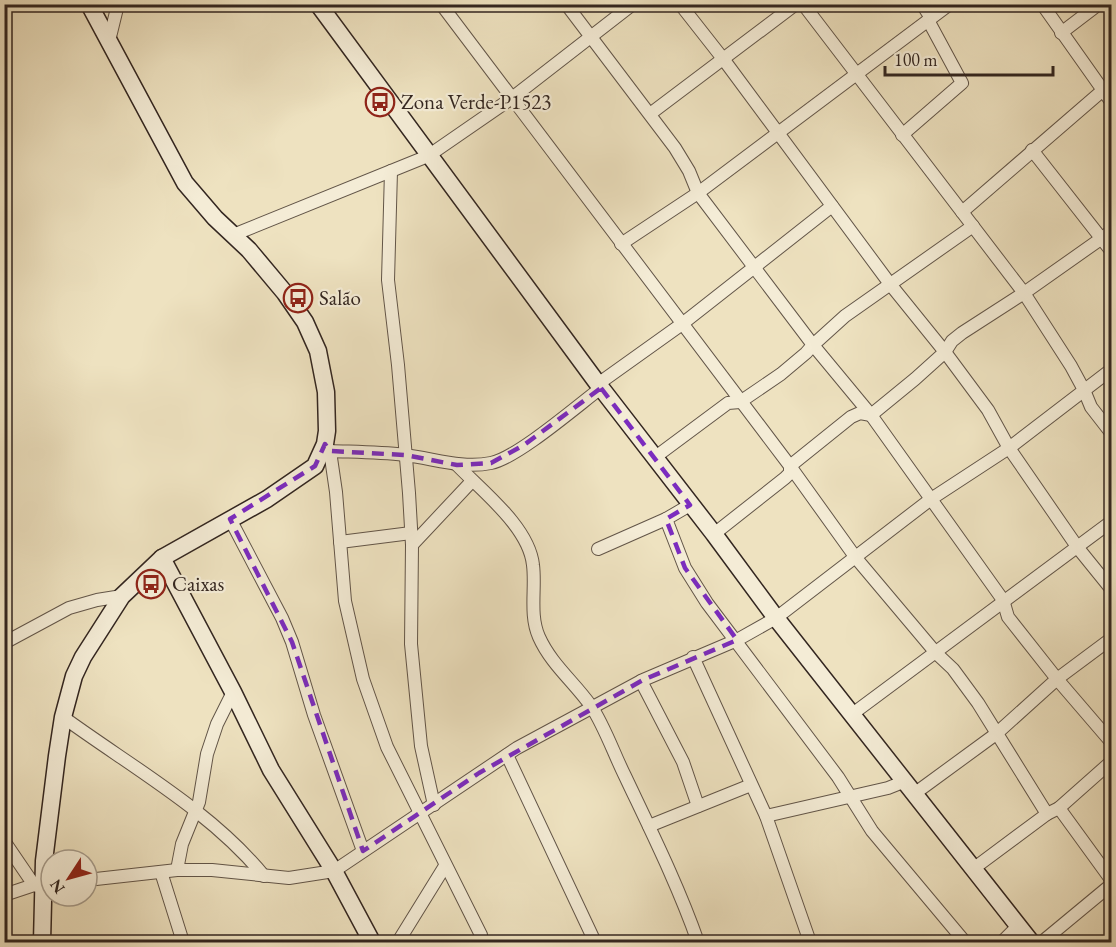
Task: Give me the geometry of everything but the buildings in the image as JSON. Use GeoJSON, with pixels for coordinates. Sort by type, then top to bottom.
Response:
{"type":"FeatureCollection","features":[{"type":"Feature","properties":{"kind":"street"},"geometry":{"type":"LineString","coordinates":[[88,4],[185,183],[215,218],[249,250],[285,292],[305,322],[318,351],[326,392],[328,447],[345,601],[363,679],[387,747],[481,935],[482,942]]}},
{"type":"Feature","properties":{"kind":"street"},"geometry":{"type":"LineString","coordinates":[[109,41],[118,4]]}},
{"type":"Feature","properties":{"kind":"street"},"geometry":{"type":"LineString","coordinates":[[318,4],[428,156],[654,458],[851,715],[1031,942]]}},
{"type":"Feature","properties":{"kind":"street"},"geometry":{"type":"LineString","coordinates":[[566,4],[680,155],[698,193],[813,345],[871,415],[1003,600],[1008,617],[1056,679],[1112,743]]}},
{"type":"Feature","properties":{"kind":"street"},"geometry":{"type":"LineString","coordinates":[[233,236],[428,156],[512,98],[633,4]]}},
{"type":"Feature","properties":{"kind":"street"},"geometry":{"type":"LineString","coordinates":[[680,4],[890,284],[988,410],[1009,448],[1078,548],[1112,590]]}},
{"type":"Feature","properties":{"kind":"street"},"geometry":{"type":"LineString","coordinates":[[650,114],[796,4]]}},
{"type":"Feature","properties":{"kind":"street"},"geometry":{"type":"LineString","coordinates":[[803,4],[1024,293],[1084,390],[1090,406],[1112,434]]}},
{"type":"Feature","properties":{"kind":"street"},"geometry":{"type":"LineString","coordinates":[[902,135],[962,82],[922,4]]}},
{"type":"Feature","properties":{"kind":"street"},"geometry":{"type":"LineString","coordinates":[[621,244],[698,193],[857,76],[950,4]]}},
{"type":"Feature","properties":{"kind":"street"},"geometry":{"type":"LineString","coordinates":[[1042,4],[1060,33],[1112,103]]}},
{"type":"Feature","properties":{"kind":"street"},"geometry":{"type":"LineString","coordinates":[[1060,33],[1099,4]]}},
{"type":"Feature","properties":{"kind":"street"},"geometry":{"type":"LineString","coordinates":[[445,6],[856,558],[952,669],[978,703],[1047,814]]}},
{"type":"Feature","properties":{"kind":"street"},"geometry":{"type":"LineString","coordinates":[[962,212],[1102,91]]}},
{"type":"Feature","properties":{"kind":"street"},"geometry":{"type":"LineString","coordinates":[[1032,150],[1106,235],[1112,252]]}},
{"type":"Feature","properties":{"kind":"street"},"geometry":{"type":"LineString","coordinates":[[391,171],[388,280],[398,365],[412,539],[411,644],[421,746],[434,805]]}},
{"type":"Feature","properties":{"kind":"street"},"geometry":{"type":"LineString","coordinates":[[328,447],[405,455],[457,465],[491,463],[506,457],[682,324],[832,206]]}},
{"type":"Feature","properties":{"kind":"street"},"geometry":{"type":"LineString","coordinates":[[654,458],[728,403],[740,402],[799,360],[845,316],[973,226]]}},
{"type":"Feature","properties":{"kind":"street"},"geometry":{"type":"LineString","coordinates":[[789,466],[851,417],[860,413],[871,415],[945,352],[952,341],[962,333],[1024,293],[1106,235]]}},
{"type":"Feature","properties":{"kind":"street"},"geometry":{"type":"LineString","coordinates":[[99,879],[177,870],[212,870],[289,878],[334,871],[507,755],[641,681],[693,657],[712,652],[776,618],[931,499],[1009,448],[1112,369]]}},
{"type":"Feature","properties":{"kind":"street"},"geometry":{"type":"LineString","coordinates":[[45,848],[63,717],[74,676],[83,657],[122,596],[162,558],[267,499],[315,466],[328,447]]}},
{"type":"Feature","properties":{"kind":"street"},"geometry":{"type":"LineString","coordinates":[[457,465],[500,508],[528,546],[533,562],[534,623],[538,636],[547,652],[591,707],[684,902],[698,942]]}},
{"type":"Feature","properties":{"kind":"street"},"geometry":{"type":"LineString","coordinates":[[714,534],[790,473],[789,466]]}},
{"type":"Feature","properties":{"kind":"street"},"geometry":{"type":"LineString","coordinates":[[340,542],[412,539],[472,481]]}},
{"type":"Feature","properties":{"kind":"street"},"geometry":{"type":"LineString","coordinates":[[598,549],[666,519],[690,505]]}},
{"type":"Feature","properties":{"kind":"street"},"geometry":{"type":"LineString","coordinates":[[230,519],[282,618],[292,642],[314,715],[363,851]]}},
{"type":"Feature","properties":{"kind":"street"},"geometry":{"type":"LineString","coordinates":[[666,519],[685,568],[707,603],[737,640],[850,796],[878,840],[965,942]]}},
{"type":"Feature","properties":{"kind":"street"},"geometry":{"type":"LineString","coordinates":[[851,715],[1112,521]]}},
{"type":"Feature","properties":{"kind":"street"},"geometry":{"type":"LineString","coordinates":[[162,558],[233,692],[271,770],[334,871],[372,942]]}},
{"type":"Feature","properties":{"kind":"street"},"geometry":{"type":"LineString","coordinates":[[4,643],[69,608],[122,596]]}},
{"type":"Feature","properties":{"kind":"street"},"geometry":{"type":"LineString","coordinates":[[766,816],[888,788],[909,788],[996,734],[1056,679],[1112,638]]}},
{"type":"Feature","properties":{"kind":"street"},"geometry":{"type":"LineString","coordinates":[[693,657],[766,816],[810,942]]}},
{"type":"Feature","properties":{"kind":"street"},"geometry":{"type":"LineString","coordinates":[[641,681],[683,762],[698,806]]}},
{"type":"Feature","properties":{"kind":"street"},"geometry":{"type":"LineString","coordinates":[[177,870],[182,844],[202,791],[207,754],[217,724],[233,692]]}},
{"type":"Feature","properties":{"kind":"street"},"geometry":{"type":"LineString","coordinates":[[63,717],[195,812],[238,848],[264,876]]}},
{"type":"Feature","properties":{"kind":"street"},"geometry":{"type":"LineString","coordinates":[[507,755],[595,942]]}},
{"type":"Feature","properties":{"kind":"street"},"geometry":{"type":"LineString","coordinates":[[974,870],[1047,814],[1059,808],[1112,761]]}},
{"type":"Feature","properties":{"kind":"street"},"geometry":{"type":"LineString","coordinates":[[649,826],[751,785]]}},
{"type":"Feature","properties":{"kind":"street"},"geometry":{"type":"LineString","coordinates":[[1042,942],[1112,883],[1059,808]]}},
{"type":"Feature","properties":{"kind":"street"},"geometry":{"type":"LineString","coordinates":[[4,841],[39,882]]}},
{"type":"Feature","properties":{"kind":"street"},"geometry":{"type":"LineString","coordinates":[[398,942],[445,866]]}},
{"type":"Feature","properties":{"kind":"street"},"geometry":{"type":"LineString","coordinates":[[161,872],[183,942]]}},
{"type":"Feature","properties":{"kind":"street"},"geometry":{"type":"LineString","coordinates":[[4,895],[39,887]]}},
{"type":"Feature","properties":{"kind":"street"},"geometry":{"type":"LineString","coordinates":[[42,908],[42,942]]}},
{"type":"Feature","properties":{"kind":"street"},"geometry":{"type":"LineString","coordinates":[[1002,942],[1018,926]]}},
{"type":"Feature","properties":{"kind":"highlighted area"},"geometry":{"type":"Polygon","coordinates":[[[601,388],[690,505],[666,519],[685,568],[737,640],[643,680],[479,773],[363,851],[292,642],[230,519],[315,466],[325,444],[330,451],[405,455],[457,465],[491,463],[524,445],[601,388]]]}},
{"type":"Feature","properties":{"kind":"place","name":"Zona Verde-P1523"},"geometry":{"type":"Point","coordinates":[380,102]}},
{"type":"Feature","properties":{"kind":"place","name":"Salão"},"geometry":{"type":"Point","coordinates":[298,298]}},
{"type":"Feature","properties":{"kind":"place","name":"Caixas"},"geometry":{"type":"Point","coordinates":[151,584]}}]}
